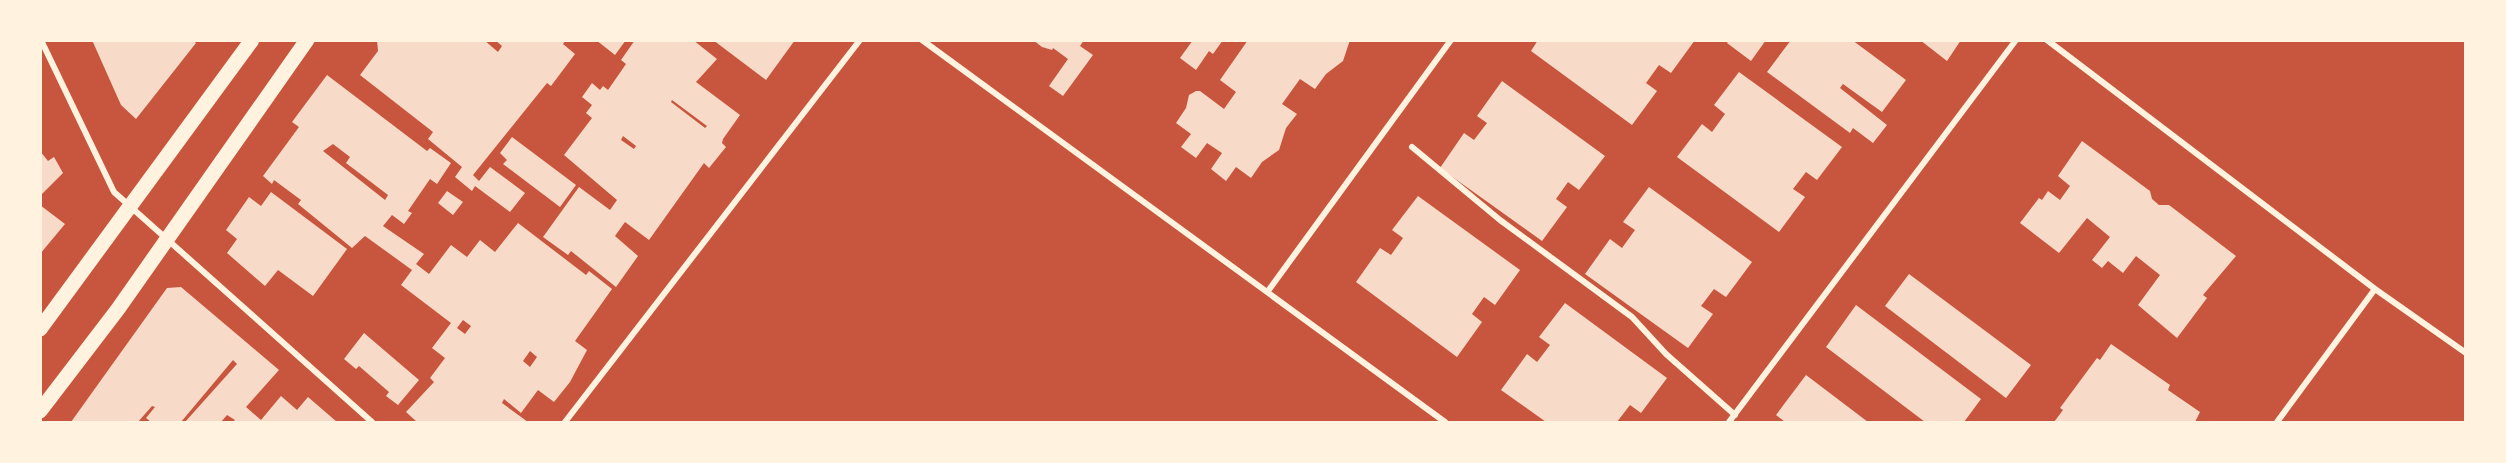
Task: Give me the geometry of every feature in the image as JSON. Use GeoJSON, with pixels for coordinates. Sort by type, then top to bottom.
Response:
{"type":"FeatureCollection","features":[{"type":"Feature","properties":{"kind":"main road"},"geometry":{"type":"LineString","coordinates":[[40,329],[127,207],[252,40]]}},
{"type":"Feature","properties":{"kind":"main road"},"geometry":{"type":"LineString","coordinates":[[40,411],[167,241],[307,40]]}},
{"type":"Feature","properties":{"kind":"street"},"geometry":{"type":"LineString","coordinates":[[41,40],[114,192],[127,207],[372,423]]}},
{"type":"Feature","properties":{"kind":"street"},"geometry":{"type":"LineString","coordinates":[[565,423],[860,40]]}},
{"type":"Feature","properties":{"kind":"street"},"geometry":{"type":"LineString","coordinates":[[922,40],[1268,291],[1445,423]]}},
{"type":"Feature","properties":{"kind":"street"},"geometry":{"type":"LineString","coordinates":[[1268,291],[1452,40]]}},
{"type":"Feature","properties":{"kind":"street"},"geometry":{"type":"LineString","coordinates":[[1729,423],[2016,40]]}},
{"type":"Feature","properties":{"kind":"street"},"geometry":{"type":"LineString","coordinates":[[2048,40],[2375,289],[2466,352]]}},
{"type":"Feature","properties":{"kind":"street"},"geometry":{"type":"LineString","coordinates":[[1412,147],[1500,220],[1632,317],[1666,354],[1735,415]]}},
{"type":"Feature","properties":{"kind":"street"},"geometry":{"type":"LineString","coordinates":[[2277,423],[2375,289]]}},
{"type":"Feature","properties":{"kind":"building"},"geometry":{"type":"Polygon","coordinates":[[[92,40],[192,40],[196,43],[136,119],[121,105],[92,40]]]}},
{"type":"Feature","properties":{"kind":"building"},"geometry":{"type":"Polygon","coordinates":[[[377,40],[484,40],[498,52],[502,46],[495,40],[566,40],[563,44],[575,54],[551,86],[547,83],[473,175],[479,181],[490,167],[525,193],[510,212],[475,186],[472,191],[455,177],[462,167],[428,139],[433,132],[360,75],[378,51],[377,40]]]}},
{"type":"Feature","properties":{"kind":"building"},"geometry":{"type":"Polygon","coordinates":[[[596,40],[626,40],[615,55],[596,40]]]}},
{"type":"Feature","properties":{"kind":"building"},"geometry":{"type":"Polygon","coordinates":[[[635,40],[693,40],[717,59],[696,82],[740,115],[723,139],[722,143],[726,147],[709,168],[704,163],[649,240],[625,222],[615,236],[638,256],[616,287],[571,251],[568,255],[543,237],[579,187],[610,210],[617,200],[564,155],[592,118],[586,113],[592,105],[582,97],[592,83],[600,90],[603,86],[608,90],[626,64],[621,60],[635,40]],[[672,100],[671,102],[705,128],[707,126],[672,100]],[[623,136],[621,140],[634,149],[636,146],[623,136]]]}},
{"type":"Feature","properties":{"kind":"building"},"geometry":{"type":"Polygon","coordinates":[[[713,40],[795,40],[766,80],[713,40]]]}},
{"type":"Feature","properties":{"kind":"building"},"geometry":{"type":"Polygon","coordinates":[[[1033,40],[1084,40],[1080,46],[1093,55],[1063,96],[1049,86],[1068,59],[1053,48],[1052,50],[1042,47],[1033,40]]]}},
{"type":"Feature","properties":{"kind":"building"},"geometry":{"type":"Polygon","coordinates":[[[1193,40],[1223,40],[1213,54],[1209,51],[1196,70],[1180,58],[1193,40]]]}},
{"type":"Feature","properties":{"kind":"building"},"geometry":{"type":"Polygon","coordinates":[[[1248,40],[1350,40],[1343,61],[1326,74],[1315,89],[1300,79],[1282,104],[1297,114],[1286,128],[1279,150],[1262,162],[1251,178],[1236,167],[1226,181],[1211,169],[1222,153],[1207,143],[1196,158],[1181,147],[1191,134],[1176,123],[1186,108],[1189,95],[1196,91],[1200,91],[1224,109],[1236,92],[1220,80],[1248,40]]]}},
{"type":"Feature","properties":{"kind":"building"},"geometry":{"type":"Polygon","coordinates":[[[1538,40],[1695,40],[1671,73],[1659,65],[1646,83],[1657,91],[1632,125],[1531,51],[1538,40]]]}},
{"type":"Feature","properties":{"kind":"building"},"geometry":{"type":"Polygon","coordinates":[[[1729,40],[1766,40],[1751,61],[1727,43],[1729,40]]]}},
{"type":"Feature","properties":{"kind":"building"},"geometry":{"type":"Polygon","coordinates":[[[1791,40],[1852,40],[1906,80],[1882,112],[1843,84],[1840,88],[1887,125],[1873,143],[1853,128],[1850,133],[1767,72],[1791,40]]]}},
{"type":"Feature","properties":{"kind":"building"},"geometry":{"type":"Polygon","coordinates":[[[1920,40],[1961,40],[1947,61],[1920,40]]]}},
{"type":"Feature","properties":{"kind":"building"},"geometry":{"type":"Polygon","coordinates":[[[1739,72],[1842,147],[1817,180],[1806,172],[1793,189],[1805,197],[1779,232],[1677,157],[1702,124],[1712,132],[1725,114],[1714,105],[1739,72]]]}},
{"type":"Feature","properties":{"kind":"building"},"geometry":{"type":"Polygon","coordinates":[[[327,75],[427,151],[430,148],[451,163],[437,184],[430,179],[408,211],[412,213],[404,224],[392,215],[383,226],[424,254],[416,264],[429,274],[451,245],[467,257],[480,240],[495,252],[518,223],[586,275],[589,271],[612,289],[575,341],[587,350],[570,382],[554,402],[538,390],[521,413],[504,399],[502,403],[528,422],[417,422],[406,412],[434,382],[430,378],[445,358],[432,348],[451,323],[401,285],[412,270],[365,236],[352,248],[298,204],[301,200],[274,180],[272,184],[263,176],[299,127],[292,122],[327,75]],[[333,144],[323,151],[385,200],[388,195],[346,163],[350,157],[333,144]],[[463,320],[457,328],[465,334],[471,326],[463,320]],[[530,351],[523,361],[530,367],[537,357],[530,351]]]}},
{"type":"Feature","properties":{"kind":"building"},"geometry":{"type":"Polygon","coordinates":[[[1502,81],[1605,156],[1579,190],[1568,182],[1556,199],[1567,207],[1542,241],[1440,168],[1464,133],[1474,140],[1487,123],[1477,116],[1502,81]]]}},
{"type":"Feature","properties":{"kind":"building"},"geometry":{"type":"Polygon","coordinates":[[[512,137],[576,185],[560,207],[503,164],[507,160],[500,153],[512,137]]]}},
{"type":"Feature","properties":{"kind":"building"},"geometry":{"type":"Polygon","coordinates":[[[2082,141],[2150,191],[2152,199],[2159,205],[2169,205],[2236,256],[2203,295],[2207,298],[2177,338],[2138,305],[2160,275],[2136,256],[2123,273],[2108,261],[2102,268],[2092,260],[2110,237],[2087,218],[2059,253],[2020,223],[2039,198],[2042,200],[2048,191],[2060,200],[2070,186],[2058,176],[2082,141]]]}},
{"type":"Feature","properties":{"kind":"building"},"geometry":{"type":"Polygon","coordinates":[[[40,151],[48,161],[54,157],[63,173],[40,196],[40,151]]]}},
{"type":"Feature","properties":{"kind":"building"},"geometry":{"type":"Polygon","coordinates":[[[1649,187],[1752,262],[1726,297],[1714,289],[1701,306],[1713,314],[1688,348],[1585,274],[1610,239],[1622,248],[1635,230],[1623,222],[1649,187]]]}},
{"type":"Feature","properties":{"kind":"building"},"geometry":{"type":"Polygon","coordinates":[[[447,191],[463,202],[453,215],[438,203],[447,191]]]}},
{"type":"Feature","properties":{"kind":"building"},"geometry":{"type":"Polygon","coordinates":[[[271,192],[347,249],[313,296],[278,270],[265,286],[227,253],[237,239],[226,230],[249,197],[261,206],[271,192]]]}},
{"type":"Feature","properties":{"kind":"building"},"geometry":{"type":"Polygon","coordinates":[[[1418,196],[1520,270],[1495,305],[1484,297],[1472,314],[1482,322],[1457,357],[1356,282],[1380,248],[1391,255],[1403,238],[1392,230],[1418,196]]]}},
{"type":"Feature","properties":{"kind":"building"},"geometry":{"type":"Polygon","coordinates":[[[40,205],[65,224],[40,254],[40,205]]]}},
{"type":"Feature","properties":{"kind":"building"},"geometry":{"type":"Polygon","coordinates":[[[1909,274],[2031,365],[2006,398],[1885,306],[1909,274]]]}},
{"type":"Feature","properties":{"kind":"building"},"geometry":{"type":"Polygon","coordinates":[[[181,287],[279,370],[246,407],[261,420],[281,396],[297,410],[308,397],[337,422],[233,422],[235,420],[227,415],[221,422],[185,422],[237,364],[233,360],[181,422],[151,422],[146,418],[155,407],[152,406],[138,422],[71,422],[167,288],[181,287]]]}},
{"type":"Feature","properties":{"kind":"building"},"geometry":{"type":"Polygon","coordinates":[[[1565,303],[1667,378],[1641,413],[1630,405],[1617,422],[1546,422],[1501,390],[1527,354],[1537,362],[1550,345],[1539,337],[1565,303]]]}},
{"type":"Feature","properties":{"kind":"building"},"geometry":{"type":"Polygon","coordinates":[[[1856,305],[1981,399],[1964,422],[1925,422],[1826,347],[1856,305]]]}},
{"type":"Feature","properties":{"kind":"building"},"geometry":{"type":"Polygon","coordinates":[[[364,333],[419,380],[398,405],[386,396],[389,392],[359,366],[356,369],[344,359],[364,333]]]}},
{"type":"Feature","properties":{"kind":"building"},"geometry":{"type":"Polygon","coordinates":[[[2111,344],[2170,385],[2168,390],[2200,412],[2195,422],[2054,422],[2063,410],[2060,408],[2097,358],[2100,360],[2111,344]]]}},
{"type":"Feature","properties":{"kind":"building"},"geometry":{"type":"Polygon","coordinates":[[[1806,375],[1868,422],[1785,422],[1776,415],[1806,375]]]}}]}
